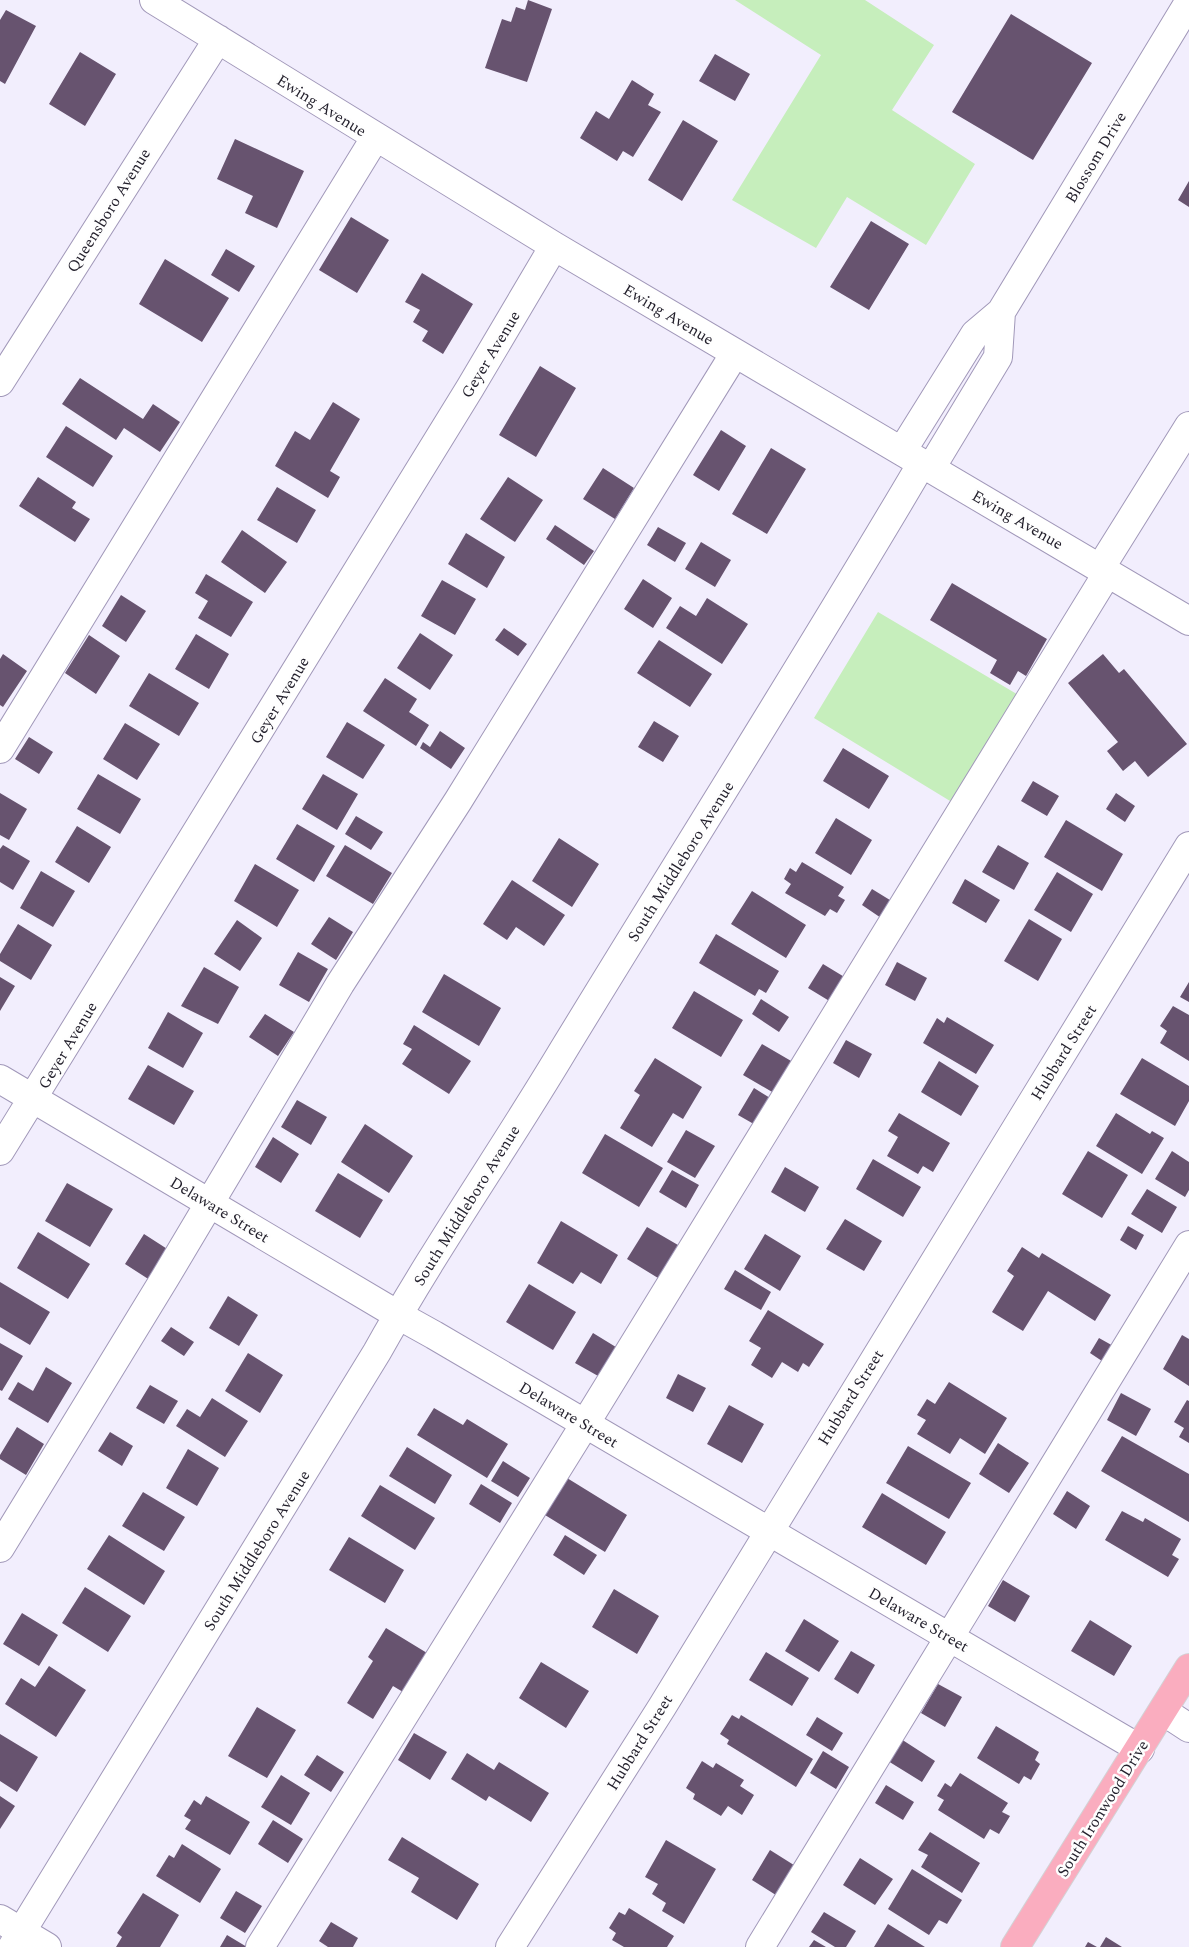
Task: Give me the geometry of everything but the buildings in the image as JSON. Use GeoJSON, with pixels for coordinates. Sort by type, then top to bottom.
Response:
{"type":"FeatureCollection","features":[{"type":"Feature","properties":{"kind":"main road","name":"South Ironwood Drive"},"geometry":{"type":"LineString","coordinates":[[1015,1947],[1189,1668]]}},
{"type":"Feature","properties":{"kind":"street","name":"Ewing Avenue"},"geometry":{"type":"LineString","coordinates":[[154,0],[375,138],[554,246],[1189,621]]}},
{"type":"Feature","properties":{"kind":"street","name":"Blossom Drive"},"geometry":{"type":"LineString","coordinates":[[918,461],[975,334],[1001,312],[1189,2]]}},
{"type":"Feature","properties":{"kind":"street","name":"Queensboro Avenue"},"geometry":{"type":"LineString","coordinates":[[0,382],[218,39]]}},
{"type":"Feature","properties":{"kind":"street"},"geometry":{"type":"LineString","coordinates":[[0,749],[375,138]]}},
{"type":"Feature","properties":{"kind":"street","name":"Geyer Avenue"},"geometry":{"type":"LineString","coordinates":[[0,1151],[470,388],[554,246]]}},
{"type":"Feature","properties":{"kind":"street"},"geometry":{"type":"LineString","coordinates":[[0,1548],[340,984],[458,801],[735,353]]}},
{"type":"Feature","properties":{"kind":"street"},"geometry":{"type":"LineString","coordinates":[[260,1947],[585,1424],[1104,570],[1189,426]]}},
{"type":"Feature","properties":{"kind":"street","name":"South Middleboro Avenue"},"geometry":{"type":"LineString","coordinates":[[11,1932],[377,1352],[830,619],[918,461]]}},
{"type":"Feature","properties":{"kind":"street","name":"Hubbard Street"},"geometry":{"type":"LineString","coordinates":[[510,1947],[662,1707],[1189,846]]}},
{"type":"Feature","properties":{"kind":"street","name":"Delaware Street"},"geometry":{"type":"LineString","coordinates":[[0,1079],[210,1202],[398,1316],[1140,1749]]}},
{"type":"Feature","properties":{"kind":"street"},"geometry":{"type":"LineString","coordinates":[[760,1947],[1189,1245]]}},
{"type":"Feature","properties":{"kind":"street"},"geometry":{"type":"LineString","coordinates":[[1163,1711],[1189,1728]]}},
{"type":"Feature","properties":{"kind":"street"},"geometry":{"type":"LineString","coordinates":[[11,1932],[47,1947]]}},
{"type":"Feature","properties":{"kind":"green space"},"geometry":{"type":"Polygon","coordinates":[[[735,0],[865,0],[934,45],[892,110],[975,164],[926,245],[847,197],[816,248],[732,200],[821,55],[735,0]]]}},
{"type":"Feature","properties":{"kind":"green space"},"geometry":{"type":"Polygon","coordinates":[[[878,612],[1020,696],[955,804],[814,718],[878,612]]]}}]}
